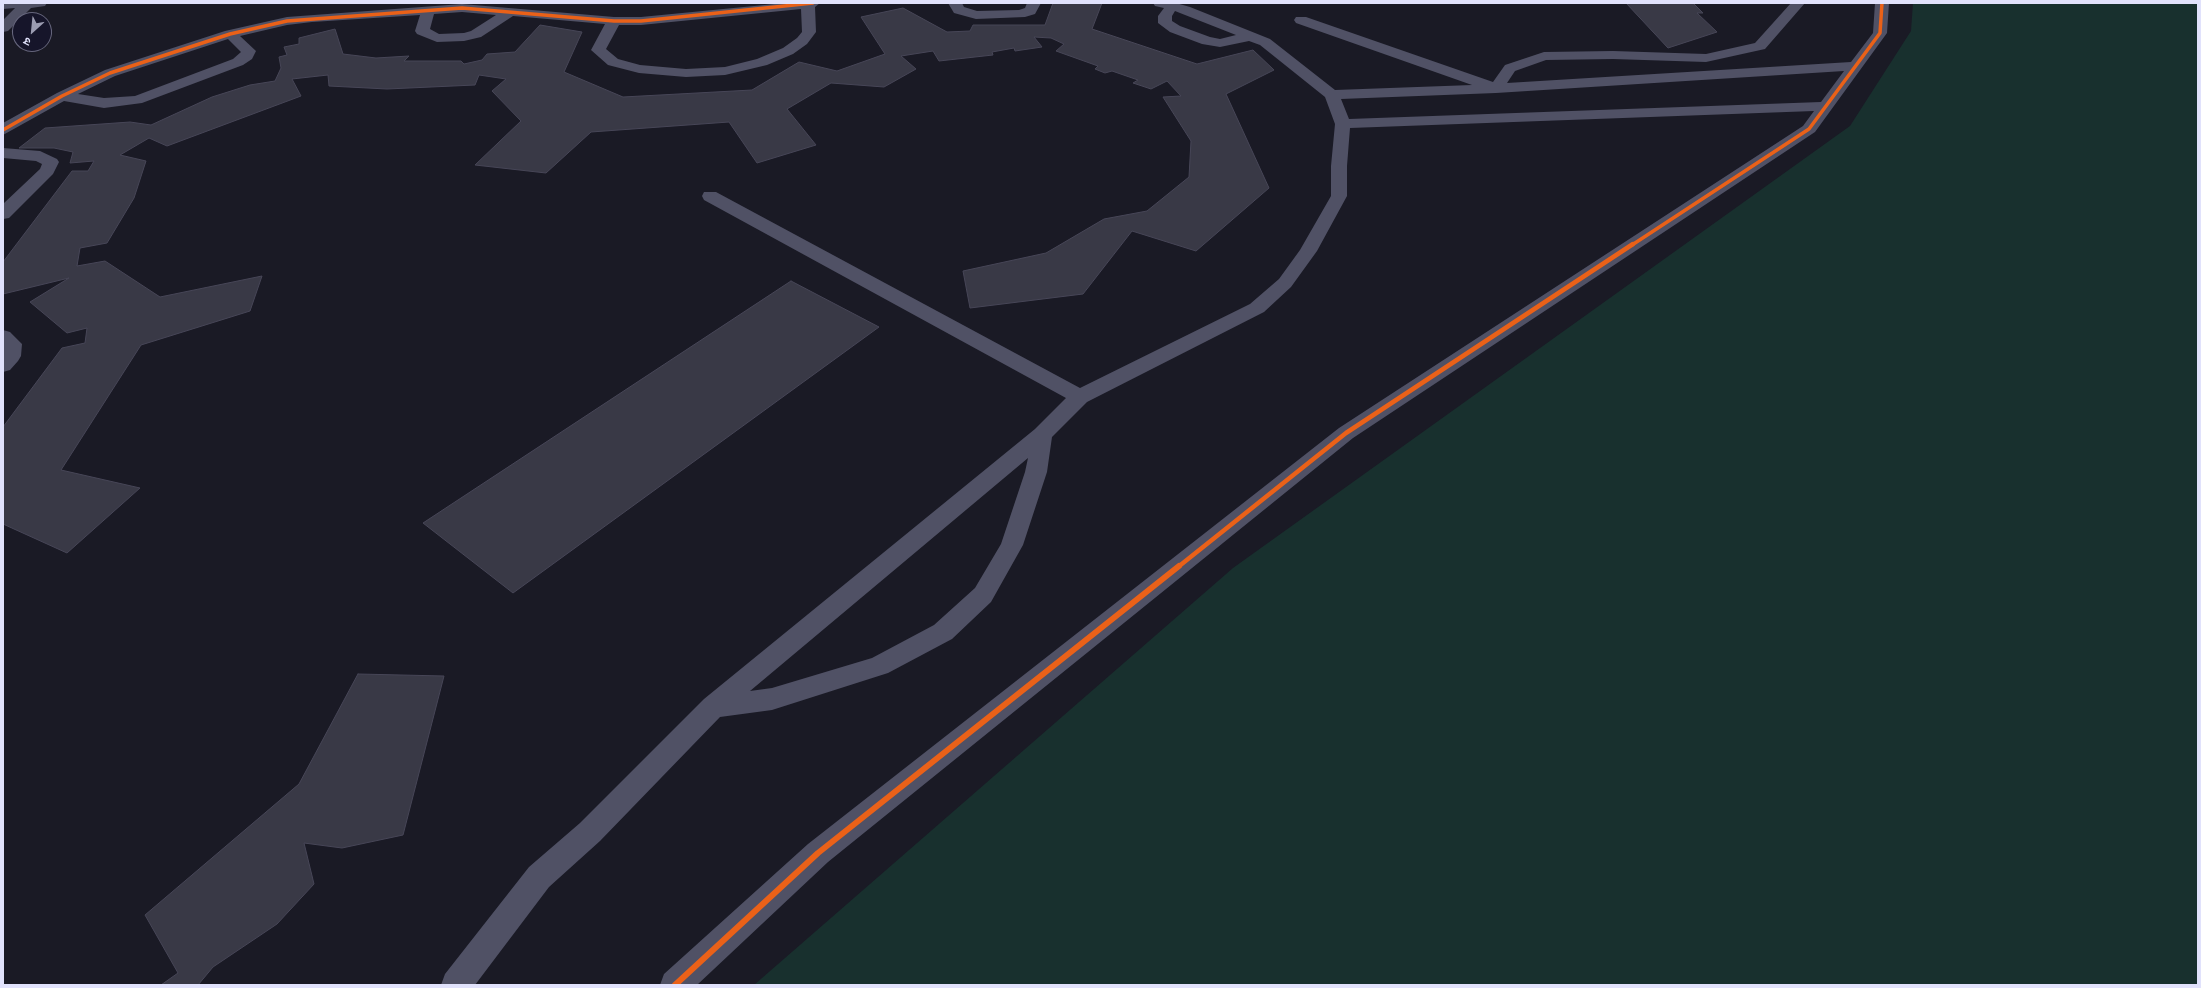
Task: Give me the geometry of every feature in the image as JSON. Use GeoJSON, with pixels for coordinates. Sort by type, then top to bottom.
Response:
{"type":"FeatureCollection","features":[{"type":"Feature","properties":{"kind":"street"},"geometry":{"type":"LineString","coordinates":[[3,5],[32,3]]}},
{"type":"Feature","properties":{"kind":"street"},"geometry":{"type":"LineString","coordinates":[[3,28],[32,3]]}},
{"type":"Feature","properties":{"kind":"street"},"geometry":{"type":"LineString","coordinates":[[3,130],[62,96],[110,73],[230,34],[312,18],[462,8],[512,11],[614,21],[641,21],[779,8],[810,3],[809,32],[802,41],[788,51],[762,62],[725,71],[686,73],[639,68],[613,62],[598,50],[614,21]]}},
{"type":"Feature","properties":{"kind":"street"},"geometry":{"type":"LineString","coordinates":[[954,3],[959,10],[976,15],[1020,14],[1030,11],[1034,3]]}},
{"type":"Feature","properties":{"kind":"street"},"geometry":{"type":"LineString","coordinates":[[1496,88],[1510,68],[1544,56],[1612,55],[1706,58],[1760,46],[1798,3]]}},
{"type":"Feature","properties":{"kind":"street"},"geometry":{"type":"LineString","coordinates":[[675,985],[818,853],[1346,433],[1809,128],[1880,33],[1882,3]]}},
{"type":"Feature","properties":{"kind":"street"},"geometry":{"type":"LineString","coordinates":[[456,985],[539,877],[590,832],[713,707],[1042,434],[1080,397],[1256,308],[1285,283],[1308,251],[1339,196],[1339,166],[1343,124],[1332,95],[1264,42],[1251,36],[1166,5],[1165,23],[1207,41],[1220,43],[1251,36]]}},
{"type":"Feature","properties":{"kind":"street"},"geometry":{"type":"LineString","coordinates":[[428,10],[422,31],[437,38],[464,37],[476,34],[512,11]]}},
{"type":"Feature","properties":{"kind":"street"},"geometry":{"type":"LineString","coordinates":[[1301,20],[1496,88]]}},
{"type":"Feature","properties":{"kind":"street"},"geometry":{"type":"LineString","coordinates":[[62,96],[104,103],[137,100],[238,62],[246,56],[249,51],[230,34]]}},
{"type":"Feature","properties":{"kind":"street"},"geometry":{"type":"LineString","coordinates":[[1332,95],[1496,88],[1856,66]]}},
{"type":"Feature","properties":{"kind":"street"},"geometry":{"type":"LineString","coordinates":[[1343,124],[1826,106]]}},
{"type":"Feature","properties":{"kind":"street"},"geometry":{"type":"LineString","coordinates":[[3,153],[40,156],[51,162],[47,171],[3,214]]}},
{"type":"Feature","properties":{"kind":"street"},"geometry":{"type":"LineString","coordinates":[[710,196],[1080,397]]}},
{"type":"Feature","properties":{"kind":"street"},"geometry":{"type":"LineString","coordinates":[[3,336],[12,344],[11,356],[3,365]]}},
{"type":"Feature","properties":{"kind":"street"},"geometry":{"type":"LineString","coordinates":[[713,707],[772,699],[879,666],[943,632],[983,595],[1012,544],[1036,472],[1042,434]]}},
{"type":"Feature","properties":{"kind":"green space"},"geometry":{"type":"Polygon","coordinates":[[[1913,3],[2198,3],[2198,985],[754,985],[1233,568],[1850,126],[1911,31],[1913,3]]]}},
{"type":"Feature","properties":{"kind":"building"},"geometry":{"type":"Polygon","coordinates":[[[1053,3],[1102,3],[1092,29],[1197,64],[1253,50],[1274,70],[1226,94],[1269,188],[1196,251],[1132,231],[1083,294],[970,308],[963,271],[1046,253],[1104,219],[1147,211],[1189,177],[1191,141],[1163,97],[1181,96],[1167,81],[1151,89],[1133,83],[1138,80],[1112,71],[1105,73],[1095,69],[1098,66],[1056,51],[1064,44],[1051,38],[1034,37],[1042,47],[1015,51],[1014,48],[992,52],[993,55],[939,61],[933,51],[901,56],[916,69],[884,87],[831,83],[787,109],[816,145],[757,163],[729,122],[591,132],[546,173],[475,165],[521,121],[492,91],[506,79],[479,75],[475,85],[387,89],[329,86],[328,75],[292,79],[301,96],[167,146],[149,138],[120,155],[146,161],[134,198],[107,243],[80,248],[77,266],[105,261],[160,297],[262,276],[250,311],[141,345],[61,470],[140,488],[67,553],[3,524],[3,427],[62,348],[85,343],[87,328],[67,333],[30,302],[69,278],[3,294],[3,262],[72,171],[88,171],[94,161],[70,163],[73,152],[54,148],[19,148],[45,128],[130,122],[151,125],[212,97],[250,85],[275,81],[281,68],[279,57],[287,55],[284,47],[299,44],[299,38],[335,29],[343,54],[376,58],[409,56],[404,61],[461,61],[464,64],[482,60],[487,54],[515,52],[540,25],[582,32],[564,72],[623,97],[752,90],[799,62],[837,71],[885,54],[861,17],[903,8],[947,32],[970,31],[973,25],[1045,25],[1053,3]]]}},
{"type":"Feature","properties":{"kind":"building"},"geometry":{"type":"Polygon","coordinates":[[[1626,3],[1693,3],[1703,13],[1697,13],[1717,32],[1668,48],[1626,3]]]}},
{"type":"Feature","properties":{"kind":"building"},"geometry":{"type":"Polygon","coordinates":[[[791,281],[879,327],[513,593],[423,523],[791,281]]]}},
{"type":"Feature","properties":{"kind":"building"},"geometry":{"type":"Polygon","coordinates":[[[358,674],[444,676],[403,835],[342,848],[304,843],[314,884],[277,924],[213,967],[198,985],[161,985],[178,973],[145,915],[299,784],[358,674]]]}},
{"type":"Feature","properties":{"kind":"cycle path"},"geometry":{"type":"LineString","coordinates":[[3,130],[62,96],[110,73],[230,34],[287,21],[462,8],[614,21],[641,21],[779,8],[813,3]]}},
{"type":"Feature","properties":{"kind":"cycle path"},"geometry":{"type":"LineString","coordinates":[[675,985],[818,853],[1346,433],[1809,129],[1880,33],[1882,3]]}}]}
